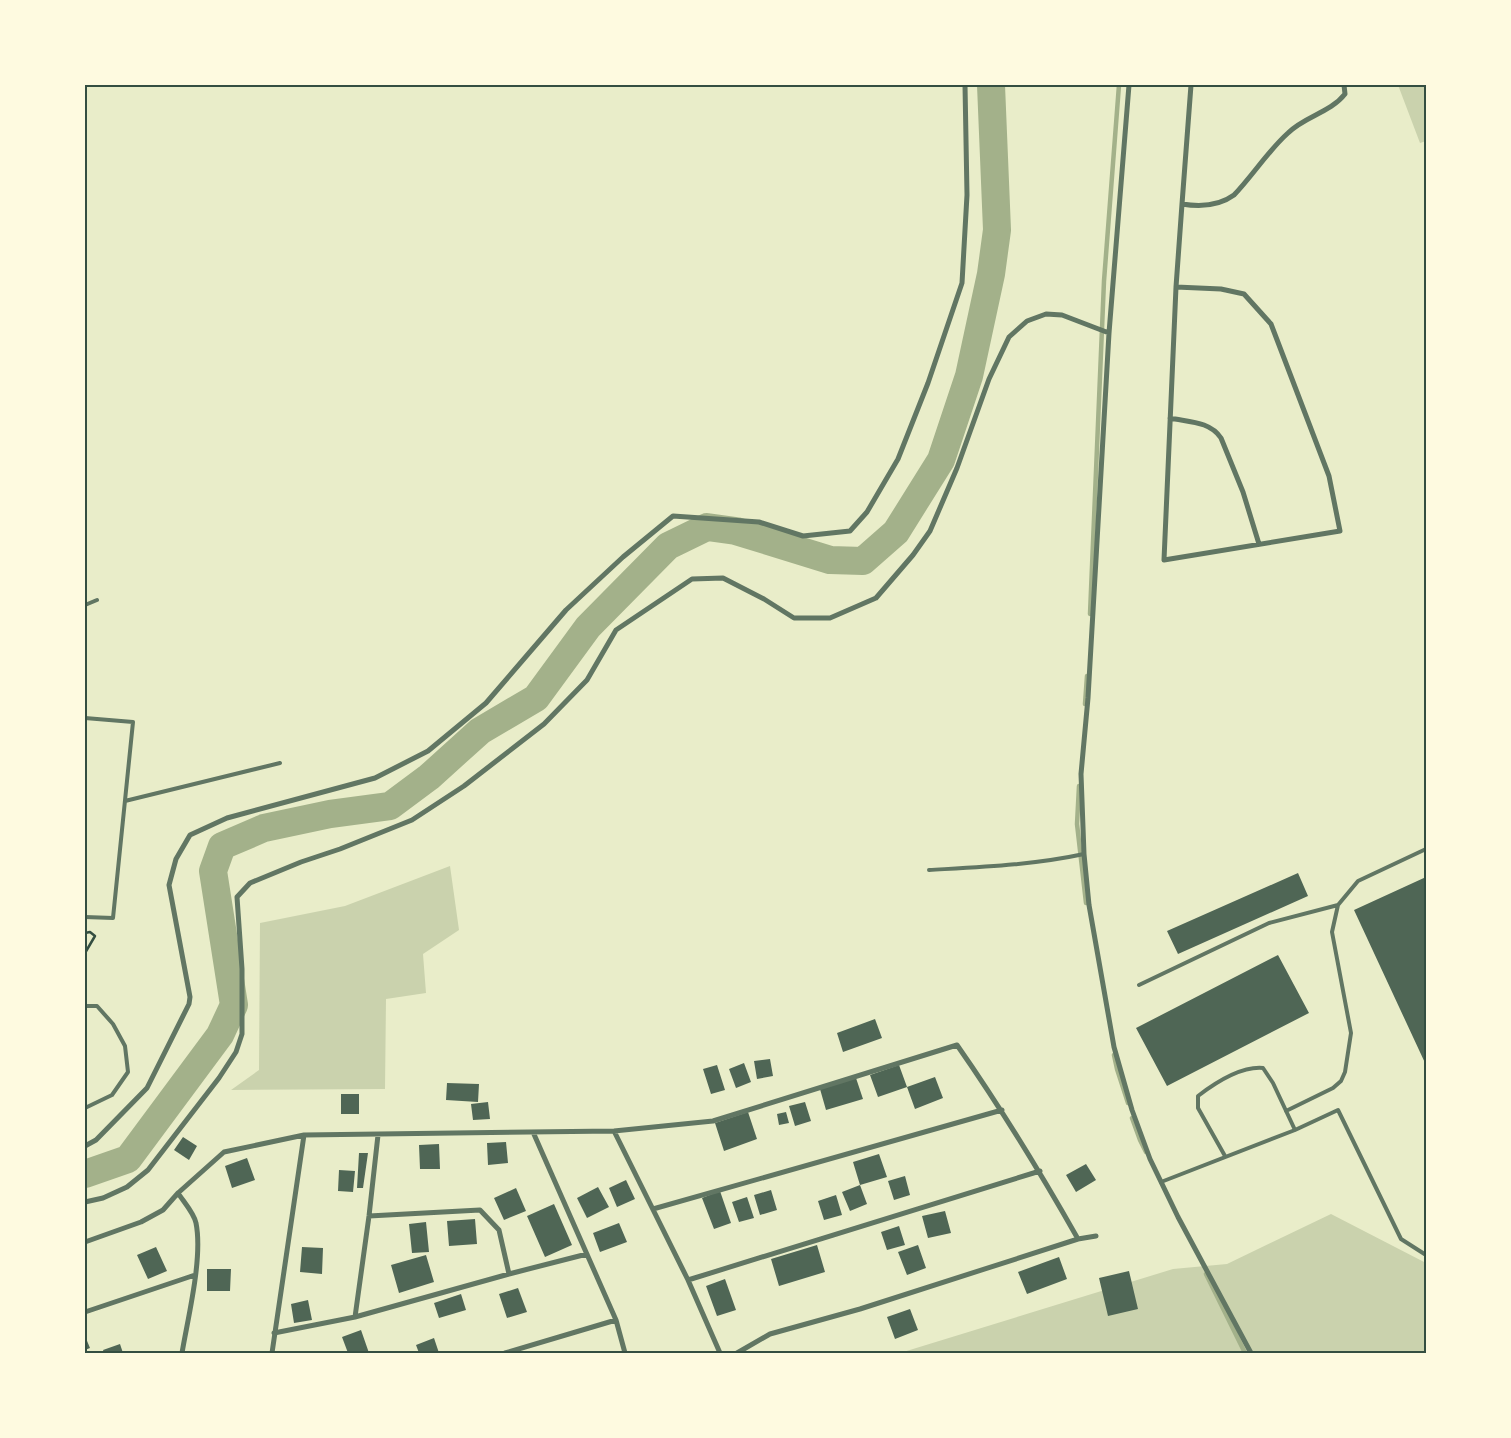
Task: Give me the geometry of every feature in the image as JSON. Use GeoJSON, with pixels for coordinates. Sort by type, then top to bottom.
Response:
{"type":"FeatureCollection","features":[{"type":"Feature","properties":{"kind":"street"},"geometry":{"type":"LineString","coordinates":[[85,1146],[96,1140],[147,1088],[189,1004],[190,996],[169,884],[176,859],[190,835],[227,818],[375,778],[428,751],[486,703],[566,610],[622,557],[673,516],[759,522],[803,536],[850,531],[867,512],[898,459],[928,384],[962,283],[967,195],[965,85]]}},
{"type":"Feature","properties":{"kind":"street"},"geometry":{"type":"LineString","coordinates":[[1129,85],[1109,332],[1088,698],[1081,774],[1084,854],[1095,943],[1114,1047],[1132,1110],[1150,1159],[1178,1217],[1251,1353]]}},
{"type":"Feature","properties":{"kind":"street"},"geometry":{"type":"LineString","coordinates":[[1176,287],[1221,289],[1244,294],[1271,324],[1329,476],[1340,531],[1164,560],[1176,287],[1191,85]]}},
{"type":"Feature","properties":{"kind":"street"},"geometry":{"type":"LineString","coordinates":[[1182,204],[1198,207],[1227,200],[1234,195],[1289,132],[1339,102],[1345,94],[1344,85]]}},
{"type":"Feature","properties":{"kind":"street"},"geometry":{"type":"LineString","coordinates":[[85,1202],[103,1198],[127,1187],[148,1170],[219,1078],[236,1052],[242,1034],[242,969],[237,897],[250,883],[412,820],[464,786],[544,724],[586,680],[616,630],[692,579],[723,578],[764,598],[794,618],[830,618],[876,598],[913,555],[930,530],[957,468],[989,379],[1009,337],[1027,322],[1046,314],[1062,314],[1109,332]]}},
{"type":"Feature","properties":{"kind":"street"},"geometry":{"type":"LineString","coordinates":[[1170,418],[1202,424],[1216,430],[1243,492],[1259,544]]}},
{"type":"Feature","properties":{"kind":"street"},"geometry":{"type":"LineString","coordinates":[[85,1242],[141,1222],[163,1210],[178,1193],[224,1152],[304,1135],[614,1130],[713,1121],[957,1045],[1002,1110],[1040,1171],[1078,1239]]}},
{"type":"Feature","properties":{"kind":"street"},"geometry":{"type":"LineString","coordinates":[[653,1209],[1002,1110]]}},
{"type":"Feature","properties":{"kind":"street"},"geometry":{"type":"LineString","coordinates":[[614,1130],[688,1280],[720,1353]]}},
{"type":"Feature","properties":{"kind":"street"},"geometry":{"type":"LineString","coordinates":[[533,1132],[616,1320],[625,1353]]}},
{"type":"Feature","properties":{"kind":"street"},"geometry":{"type":"LineString","coordinates":[[272,1353],[304,1135]]}},
{"type":"Feature","properties":{"kind":"street"},"geometry":{"type":"LineString","coordinates":[[355,1317],[378,1135]]}},
{"type":"Feature","properties":{"kind":"street"},"geometry":{"type":"LineString","coordinates":[[688,1280],[1040,1171]]}},
{"type":"Feature","properties":{"kind":"street"},"geometry":{"type":"LineString","coordinates":[[178,1193],[196,1221],[197,1246],[195,1275],[182,1353]]}},
{"type":"Feature","properties":{"kind":"street"},"geometry":{"type":"LineString","coordinates":[[369,1216],[480,1210],[499,1230],[509,1274]]}},
{"type":"Feature","properties":{"kind":"street"},"geometry":{"type":"LineString","coordinates":[[737,1353],[770,1334],[860,1309],[1078,1239],[1096,1236]]}},
{"type":"Feature","properties":{"kind":"street"},"geometry":{"type":"LineString","coordinates":[[274,1333],[355,1317],[587,1254]]}},
{"type":"Feature","properties":{"kind":"street"},"geometry":{"type":"LineString","coordinates":[[85,1312],[195,1275]]}},
{"type":"Feature","properties":{"kind":"street"},"geometry":{"type":"LineString","coordinates":[[505,1353],[616,1320]]}},
{"type":"Feature","properties":{"kind":"lane"},"geometry":{"type":"LineString","coordinates":[[85,604],[97,600]]}},
{"type":"Feature","properties":{"kind":"lane"},"geometry":{"type":"LineString","coordinates":[[85,718],[133,722],[113,918],[85,917]]}},
{"type":"Feature","properties":{"kind":"lane"},"geometry":{"type":"LineString","coordinates":[[125,801],[280,763]]}},
{"type":"Feature","properties":{"kind":"lane"},"geometry":{"type":"LineString","coordinates":[[1286,1111],[1333,1088],[1341,1080],[1345,1072],[1351,1033],[1332,932],[1338,906],[1358,880],[1426,849]]}},
{"type":"Feature","properties":{"kind":"lane"},"geometry":{"type":"LineString","coordinates":[[929,870],[992,867],[1056,860],[1084,854]]}},
{"type":"Feature","properties":{"kind":"lane"},"geometry":{"type":"LineString","coordinates":[[1139,984],[1269,923],[1338,906]]}},
{"type":"Feature","properties":{"kind":"lane"},"geometry":{"type":"LineString","coordinates":[[85,1006],[97,1006],[114,1024],[125,1046],[128,1072],[112,1095],[85,1108]]}},
{"type":"Feature","properties":{"kind":"lane"},"geometry":{"type":"LineString","coordinates":[[1224,1156],[1198,1108],[1198,1096],[1238,1072],[1263,1068],[1273,1083],[1294,1130]]}},
{"type":"Feature","properties":{"kind":"lane"},"geometry":{"type":"LineString","coordinates":[[1161,1182],[1294,1130],[1338,1110],[1401,1239],[1426,1255]]}},
{"type":"Feature","properties":{"kind":"path"},"geometry":{"type":"LineString","coordinates":[[85,933],[90,932],[95,936],[85,953]]}},
{"type":"Feature","properties":{"kind":"green space"},"geometry":{"type":"Polygon","coordinates":[[[1398,85],[1426,85],[1426,141],[1420,143],[1398,85]]]}},
{"type":"Feature","properties":{"kind":"green space"},"geometry":{"type":"Polygon","coordinates":[[[450,866],[459,930],[423,954],[426,993],[386,999],[385,1089],[231,1090],[259,1070],[260,923],[345,906],[450,866]]]}},
{"type":"Feature","properties":{"kind":"green space"},"geometry":{"type":"Polygon","coordinates":[[[1331,1214],[1426,1263],[1426,1353],[900,1353],[1173,1269],[1227,1264],[1331,1214]]]}},
{"type":"Feature","properties":{"kind":"building"},"geometry":{"type":"Polygon","coordinates":[[[1298,873],[1308,896],[1178,954],[1167,931],[1298,873]]]}},
{"type":"Feature","properties":{"kind":"building"},"geometry":{"type":"Polygon","coordinates":[[[1426,877],[1426,1065],[1354,910],[1426,877]]]}},
{"type":"Feature","properties":{"kind":"building"},"geometry":{"type":"Polygon","coordinates":[[[1278,955],[1309,1013],[1167,1086],[1136,1028],[1278,955]]]}},
{"type":"Feature","properties":{"kind":"building"},"geometry":{"type":"Polygon","coordinates":[[[875,1019],[882,1038],[843,1052],[837,1033],[875,1019]]]}},
{"type":"Feature","properties":{"kind":"building"},"geometry":{"type":"Polygon","coordinates":[[[770,1059],[773,1076],[757,1079],[754,1061],[770,1059]]]}},
{"type":"Feature","properties":{"kind":"building"},"geometry":{"type":"Polygon","coordinates":[[[744,1063],[751,1082],[736,1088],[729,1069],[744,1063]]]}},
{"type":"Feature","properties":{"kind":"building"},"geometry":{"type":"Polygon","coordinates":[[[717,1065],[725,1090],[711,1094],[703,1069],[717,1065]]]}},
{"type":"Feature","properties":{"kind":"building"},"geometry":{"type":"Polygon","coordinates":[[[899,1065],[907,1087],[878,1097],[870,1075],[899,1065]]]}},
{"type":"Feature","properties":{"kind":"building"},"geometry":{"type":"Polygon","coordinates":[[[935,1077],[943,1098],[915,1109],[907,1087],[935,1077]]]}},
{"type":"Feature","properties":{"kind":"building"},"geometry":{"type":"Polygon","coordinates":[[[856,1078],[863,1099],[826,1110],[820,1089],[856,1078]]]}},
{"type":"Feature","properties":{"kind":"building"},"geometry":{"type":"Polygon","coordinates":[[[447,1083],[479,1084],[478,1102],[446,1100],[447,1083]]]}},
{"type":"Feature","properties":{"kind":"building"},"geometry":{"type":"Polygon","coordinates":[[[341,1094],[359,1094],[359,1114],[341,1114],[341,1094]]]}},
{"type":"Feature","properties":{"kind":"building"},"geometry":{"type":"Polygon","coordinates":[[[488,1102],[490,1119],[473,1120],[471,1104],[488,1102]]]}},
{"type":"Feature","properties":{"kind":"building"},"geometry":{"type":"Polygon","coordinates":[[[805,1102],[811,1121],[795,1126],[789,1106],[805,1102]]]}},
{"type":"Feature","properties":{"kind":"building"},"geometry":{"type":"Polygon","coordinates":[[[748,1112],[757,1139],[724,1151],[715,1123],[748,1112]]]}},
{"type":"Feature","properties":{"kind":"building"},"geometry":{"type":"Polygon","coordinates":[[[786,1112],[789,1123],[779,1125],[777,1114],[786,1112]]]}},
{"type":"Feature","properties":{"kind":"building"},"geometry":{"type":"Polygon","coordinates":[[[183,1137],[197,1146],[189,1160],[174,1150],[183,1137]]]}},
{"type":"Feature","properties":{"kind":"building"},"geometry":{"type":"Polygon","coordinates":[[[506,1142],[508,1163],[488,1165],[487,1143],[506,1142]]]}},
{"type":"Feature","properties":{"kind":"building"},"geometry":{"type":"Polygon","coordinates":[[[439,1144],[440,1169],[420,1169],[419,1145],[439,1144]]]}},
{"type":"Feature","properties":{"kind":"building"},"geometry":{"type":"Polygon","coordinates":[[[359,1153],[368,1153],[363,1188],[357,1188],[359,1153]]]}},
{"type":"Feature","properties":{"kind":"building"},"geometry":{"type":"Polygon","coordinates":[[[879,1154],[887,1177],[860,1185],[853,1162],[879,1154]]]}},
{"type":"Feature","properties":{"kind":"building"},"geometry":{"type":"Polygon","coordinates":[[[247,1158],[255,1180],[232,1188],[225,1166],[247,1158]]]}},
{"type":"Feature","properties":{"kind":"building"},"geometry":{"type":"Polygon","coordinates":[[[1086,1164],[1096,1180],[1076,1192],[1066,1175],[1086,1164]]]}},
{"type":"Feature","properties":{"kind":"building"},"geometry":{"type":"Polygon","coordinates":[[[339,1170],[355,1171],[353,1192],[338,1191],[339,1170]]]}},
{"type":"Feature","properties":{"kind":"building"},"geometry":{"type":"Polygon","coordinates":[[[905,1176],[910,1195],[894,1200],[888,1181],[905,1176]]]}},
{"type":"Feature","properties":{"kind":"building"},"geometry":{"type":"Polygon","coordinates":[[[626,1180],[635,1199],[617,1207],[609,1188],[626,1180]]]}},
{"type":"Feature","properties":{"kind":"building"},"geometry":{"type":"Polygon","coordinates":[[[860,1185],[867,1204],[850,1211],[842,1192],[860,1185]]]}},
{"type":"Feature","properties":{"kind":"building"},"geometry":{"type":"Polygon","coordinates":[[[598,1187],[609,1207],[587,1218],[577,1198],[598,1187]]]}},
{"type":"Feature","properties":{"kind":"building"},"geometry":{"type":"Polygon","coordinates":[[[516,1188],[526,1211],[504,1220],[494,1198],[516,1188]]]}},
{"type":"Feature","properties":{"kind":"building"},"geometry":{"type":"Polygon","coordinates":[[[771,1190],[777,1210],[760,1215],[754,1195],[771,1190]]]}},
{"type":"Feature","properties":{"kind":"building"},"geometry":{"type":"Polygon","coordinates":[[[720,1191],[731,1223],[714,1229],[702,1198],[720,1191]]]}},
{"type":"Feature","properties":{"kind":"building"},"geometry":{"type":"Polygon","coordinates":[[[836,1195],[842,1215],[824,1220],[818,1201],[836,1195]]]}},
{"type":"Feature","properties":{"kind":"building"},"geometry":{"type":"Polygon","coordinates":[[[747,1197],[754,1218],[739,1222],[732,1202],[747,1197]]]}},
{"type":"Feature","properties":{"kind":"building"},"geometry":{"type":"Polygon","coordinates":[[[554,1204],[572,1245],[545,1257],[527,1216],[554,1204]]]}},
{"type":"Feature","properties":{"kind":"building"},"geometry":{"type":"Polygon","coordinates":[[[945,1211],[951,1233],[928,1238],[922,1216],[945,1211]]]}},
{"type":"Feature","properties":{"kind":"building"},"geometry":{"type":"Polygon","coordinates":[[[475,1219],[477,1244],[449,1246],[447,1221],[475,1219]]]}},
{"type":"Feature","properties":{"kind":"building"},"geometry":{"type":"Polygon","coordinates":[[[426,1222],[429,1252],[412,1253],[409,1224],[426,1222]]]}},
{"type":"Feature","properties":{"kind":"building"},"geometry":{"type":"Polygon","coordinates":[[[619,1223],[627,1242],[600,1252],[593,1233],[619,1223]]]}},
{"type":"Feature","properties":{"kind":"building"},"geometry":{"type":"Polygon","coordinates":[[[899,1226],[905,1245],[887,1250],[881,1232],[899,1226]]]}},
{"type":"Feature","properties":{"kind":"building"},"geometry":{"type":"Polygon","coordinates":[[[817,1245],[825,1272],[779,1286],[771,1259],[817,1245]]]}},
{"type":"Feature","properties":{"kind":"building"},"geometry":{"type":"Polygon","coordinates":[[[918,1245],[926,1268],[907,1275],[898,1252],[918,1245]]]}},
{"type":"Feature","properties":{"kind":"building"},"geometry":{"type":"Polygon","coordinates":[[[156,1247],[167,1271],[148,1279],[137,1255],[156,1247]]]}},
{"type":"Feature","properties":{"kind":"building"},"geometry":{"type":"Polygon","coordinates":[[[302,1247],[323,1248],[322,1274],[300,1272],[302,1247]]]}},
{"type":"Feature","properties":{"kind":"building"},"geometry":{"type":"Polygon","coordinates":[[[426,1255],[434,1282],[399,1293],[391,1265],[426,1255]]]}},
{"type":"Feature","properties":{"kind":"building"},"geometry":{"type":"Polygon","coordinates":[[[1059,1257],[1067,1279],[1027,1294],[1018,1272],[1059,1257]]]}},
{"type":"Feature","properties":{"kind":"building"},"geometry":{"type":"Polygon","coordinates":[[[207,1269],[231,1269],[230,1291],[207,1291],[207,1269]]]}},
{"type":"Feature","properties":{"kind":"building"},"geometry":{"type":"Polygon","coordinates":[[[1129,1271],[1138,1309],[1108,1316],[1099,1278],[1129,1271]]]}},
{"type":"Feature","properties":{"kind":"building"},"geometry":{"type":"Polygon","coordinates":[[[725,1279],[736,1310],[717,1316],[706,1286],[725,1279]]]}},
{"type":"Feature","properties":{"kind":"building"},"geometry":{"type":"Polygon","coordinates":[[[518,1288],[527,1312],[507,1318],[499,1294],[518,1288]]]}},
{"type":"Feature","properties":{"kind":"building"},"geometry":{"type":"Polygon","coordinates":[[[461,1294],[466,1310],[439,1318],[434,1303],[461,1294]]]}},
{"type":"Feature","properties":{"kind":"building"},"geometry":{"type":"Polygon","coordinates":[[[308,1300],[312,1320],[294,1323],[291,1304],[308,1300]]]}},
{"type":"Feature","properties":{"kind":"building"},"geometry":{"type":"Polygon","coordinates":[[[910,1309],[918,1330],[895,1339],[887,1317],[910,1309]]]}},
{"type":"Feature","properties":{"kind":"building"},"geometry":{"type":"Polygon","coordinates":[[[361,1330],[369,1353],[348,1353],[342,1337],[361,1330]]]}},
{"type":"Feature","properties":{"kind":"building"},"geometry":{"type":"Polygon","coordinates":[[[85,1336],[90,1348],[85,1350],[85,1336]]]}},
{"type":"Feature","properties":{"kind":"building"},"geometry":{"type":"Polygon","coordinates":[[[434,1338],[439,1353],[419,1353],[416,1345],[434,1338]]]}},
{"type":"Feature","properties":{"kind":"building"},"geometry":{"type":"Polygon","coordinates":[[[120,1344],[123,1353],[104,1353],[103,1350],[120,1344]]]}},
{"type":"Feature","properties":{"kind":"waterway"},"geometry":{"type":"LineString","coordinates":[[85,1174],[128,1159],[220,1035],[234,1005],[213,871],[222,846],[264,828],[330,814],[390,806],[429,777],[480,731],[536,698],[588,627],[668,546],[707,527],[736,531],[830,560],[863,561],[896,532],[941,460],[969,376],[991,274],[997,230],[991,85]]}},
{"type":"Feature","properties":{"kind":"waterway"},"geometry":{"type":"LineString","coordinates":[[1090,614],[1104,281],[1119,85]]}},
{"type":"Feature","properties":{"kind":"waterway"},"geometry":{"type":"LineString","coordinates":[[1085,704],[1087,676]]}},
{"type":"Feature","properties":{"kind":"waterway"},"geometry":{"type":"LineString","coordinates":[[1079,786],[1077,824],[1086,903]]}},
{"type":"Feature","properties":{"kind":"waterway"},"geometry":{"type":"LineString","coordinates":[[1114,1055],[1128,1103]]}},
{"type":"Feature","properties":{"kind":"waterway"},"geometry":{"type":"LineString","coordinates":[[1132,1118],[1146,1152]]}},
{"type":"Feature","properties":{"kind":"waterway"},"geometry":{"type":"LineString","coordinates":[[1206,1274],[1245,1353]]}}]}
